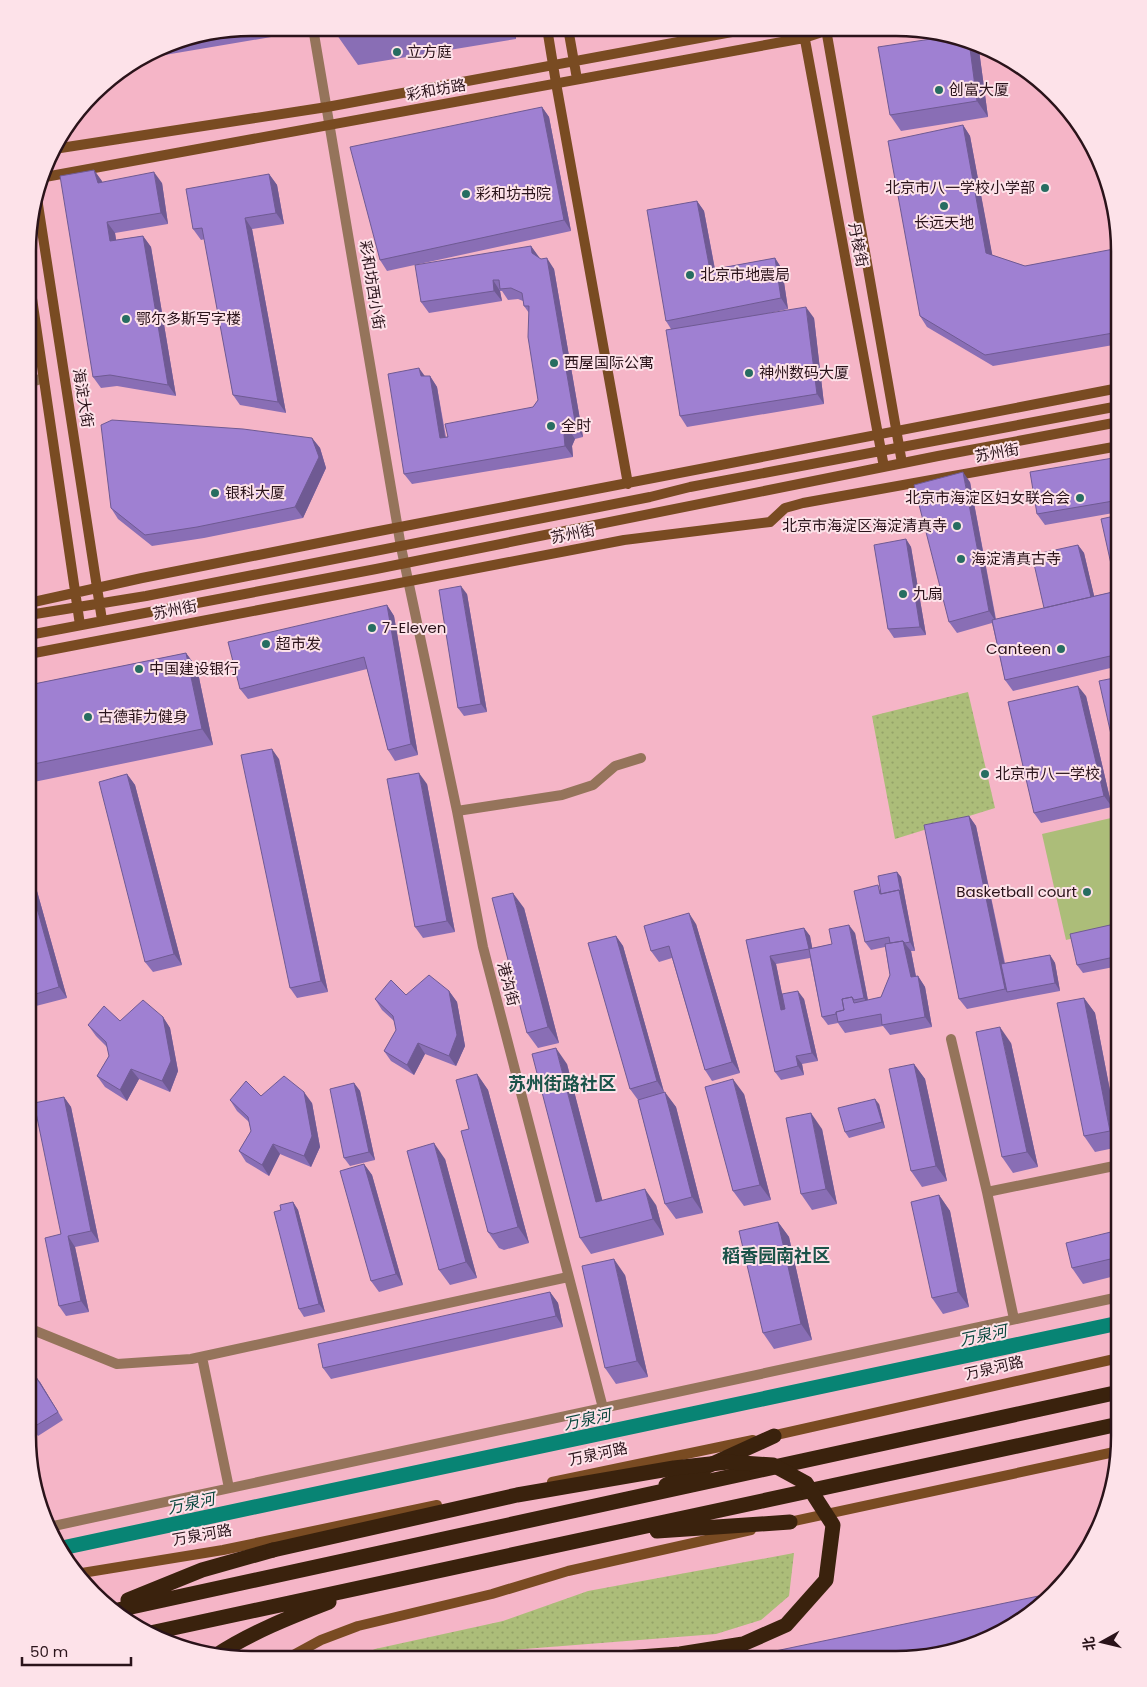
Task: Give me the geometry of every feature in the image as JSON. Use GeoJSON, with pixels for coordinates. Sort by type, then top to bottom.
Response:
{"type":"FeatureCollection","features":[{"type":"Feature","properties":{"kind":"highway"},"geometry":{"type":"LineString","coordinates":[[124,1609],[1111,1394]]}},
{"type":"Feature","properties":{"kind":"highway"},"geometry":{"type":"LineString","coordinates":[[160,1631],[1111,1426]]}},
{"type":"Feature","properties":{"kind":"highway"},"geometry":{"type":"LineString","coordinates":[[639,1497],[774,1436]]}},
{"type":"Feature","properties":{"kind":"highway"},"geometry":{"type":"LineString","coordinates":[[118,1604],[202,1570],[273,1550],[517,1495],[674,1468],[728,1462],[773,1465],[806,1483],[833,1524],[826,1580],[786,1625],[744,1644],[699,1651]]}},
{"type":"Feature","properties":{"kind":"highway"},"geometry":{"type":"LineString","coordinates":[[601,1535],[790,1522]]}},
{"type":"Feature","properties":{"kind":"highway"},"geometry":{"type":"LineString","coordinates":[[225,1649],[285,1619],[370,1585]]}},
{"type":"Feature","properties":{"kind":"street","name":"彩和坊西小街"},"geometry":{"type":"LineString","coordinates":[[314,36],[404,563]]}},
{"type":"Feature","properties":{"kind":"street"},"geometry":{"type":"LineString","coordinates":[[549,36],[628,484]]}},
{"type":"Feature","properties":{"kind":"street"},"geometry":{"type":"LineString","coordinates":[[569,36],[577,79]]}},
{"type":"Feature","properties":{"kind":"street","name":"彩和坊路"},"geometry":{"type":"LineString","coordinates":[[63,148],[327,107],[711,36]]}},
{"type":"Feature","properties":{"kind":"street","name":"彩和坊路"},"geometry":{"type":"LineString","coordinates":[[51,175],[556,83],[789,36]]}},
{"type":"Feature","properties":{"kind":"street","name":"丹棱街"},"geometry":{"type":"LineString","coordinates":[[805,36],[884,467]]}},
{"type":"Feature","properties":{"kind":"street","name":"丹棱街"},"geometry":{"type":"LineString","coordinates":[[828,36],[902,463]]}},
{"type":"Feature","properties":{"kind":"street","name":"海淀大街"},"geometry":{"type":"LineString","coordinates":[[40,210],[102,620]]}},
{"type":"Feature","properties":{"kind":"street"},"geometry":{"type":"LineString","coordinates":[[36,325],[80,625]]}},
{"type":"Feature","properties":{"kind":"street"},"geometry":{"type":"LineString","coordinates":[[36,381],[44,378]]}},
{"type":"Feature","properties":{"kind":"street"},"geometry":{"type":"LineString","coordinates":[[36,601],[397,528],[1111,390]]}},
{"type":"Feature","properties":{"kind":"street","name":"苏州街"},"geometry":{"type":"LineString","coordinates":[[36,614],[401,547],[650,497],[690,487],[1111,408]]}},
{"type":"Feature","properties":{"kind":"street","name":"苏州街"},"geometry":{"type":"LineString","coordinates":[[36,634],[1111,424]]}},
{"type":"Feature","properties":{"kind":"street","name":"苏州街"},"geometry":{"type":"LineString","coordinates":[[36,653],[624,540],[770,522],[785,508],[803,503],[1111,447]]}},
{"type":"Feature","properties":{"kind":"street","name":"港沟街"},"geometry":{"type":"LineString","coordinates":[[404,563],[457,811],[483,948],[603,1408]]}},
{"type":"Feature","properties":{"kind":"street"},"geometry":{"type":"LineString","coordinates":[[457,811],[562,795],[593,785],[615,766],[641,758]]}},
{"type":"Feature","properties":{"kind":"street"},"geometry":{"type":"LineString","coordinates":[[950,1039],[987,1192],[1014,1319]]}},
{"type":"Feature","properties":{"kind":"street"},"geometry":{"type":"LineString","coordinates":[[987,1192],[1111,1167]]}},
{"type":"Feature","properties":{"kind":"street"},"geometry":{"type":"LineString","coordinates":[[36,1331],[117,1364],[191,1359],[568,1277]]}},
{"type":"Feature","properties":{"kind":"street"},"geometry":{"type":"LineString","coordinates":[[56,1526],[1111,1299]]}},
{"type":"Feature","properties":{"kind":"street"},"geometry":{"type":"LineString","coordinates":[[202,1357],[229,1488]]}},
{"type":"Feature","properties":{"kind":"street","name":"万泉河路"},"geometry":{"type":"LineString","coordinates":[[86,1573],[223,1550],[774,1436],[1111,1360]]}},
{"type":"Feature","properties":{"kind":"street"},"geometry":{"type":"LineString","coordinates":[[301,1651],[321,1640],[358,1626],[492,1594],[568,1571],[1110,1453]]}},
{"type":"Feature","properties":{"kind":"green space"},"geometry":{"type":"Polygon","coordinates":[[[968,692],[995,808],[895,839],[872,716],[968,692]]]}},
{"type":"Feature","properties":{"kind":"green space","name":"Basketball court"},"geometry":{"type":"Polygon","coordinates":[[[1111,818],[1111,929],[1066,940],[1042,834],[1111,818]]]}},
{"type":"Feature","properties":{"kind":"green space"},"geometry":{"type":"Polygon","coordinates":[[[794,1553],[789,1596],[761,1620],[716,1634],[498,1651],[370,1651],[503,1621],[588,1591],[794,1553]]]}},
{"type":"Feature","properties":{"kind":"building","name":"创富大厦"},"geometry":{"type":"Polygon","coordinates":[[[931,39],[970,50],[977,101],[890,115],[878,47],[931,39]]]}},
{"type":"Feature","properties":{"kind":"building","name":"彩和坊书院"},"geometry":{"type":"Polygon","coordinates":[[[542,107],[564,220],[380,260],[350,147],[542,107]]]}},
{"type":"Feature","properties":{"kind":"building","name":"长远天地"},"geometry":{"type":"Polygon","coordinates":[[[963,125],[986,253],[1025,266],[1111,250],[1111,333],[985,355],[920,316],[888,141],[963,125]]]}},
{"type":"Feature","properties":{"kind":"building","name":"鄂尔多斯写字楼"},"geometry":{"type":"Polygon","coordinates":[[[94,170],[98,183],[154,172],[161,213],[107,222],[110,241],[143,236],[168,385],[110,375],[93,377],[60,176],[94,170]]]}},
{"type":"Feature","properties":{"kind":"building"},"geometry":{"type":"Polygon","coordinates":[[[269,174],[276,213],[245,218],[278,402],[233,395],[202,228],[193,229],[186,189],[269,174]]]}},
{"type":"Feature","properties":{"kind":"building","name":"北京市地震局"},"geometry":{"type":"Polygon","coordinates":[[[697,201],[710,270],[775,258],[781,298],[666,321],[647,210],[697,201]]]}},
{"type":"Feature","properties":{"kind":"building","name":"西屋国际公寓"},"geometry":{"type":"Polygon","coordinates":[[[531,246],[532,253],[541,259],[547,258],[576,427],[568,428],[564,435],[565,446],[404,474],[388,374],[419,368],[421,376],[430,376],[440,438],[448,437],[445,424],[533,407],[538,400],[528,337],[529,306],[524,306],[522,293],[511,288],[500,289],[499,280],[493,280],[494,291],[421,302],[415,265],[531,246]]]}},
{"type":"Feature","properties":{"kind":"building","name":"神州数码大厦"},"geometry":{"type":"Polygon","coordinates":[[[806,307],[817,394],[680,416],[666,330],[806,307]]]}},
{"type":"Feature","properties":{"kind":"building","name":"银科大厦"},"geometry":{"type":"Polygon","coordinates":[[[112,420],[243,429],[312,438],[319,457],[295,507],[197,527],[145,535],[111,508],[101,425],[112,420]]]}},
{"type":"Feature","properties":{"kind":"building","name":"北京市海淀区妇女联合会"},"geometry":{"type":"Polygon","coordinates":[[[1111,458],[1111,501],[1037,514],[1030,472],[1111,458]]]}},
{"type":"Feature","properties":{"kind":"building","name":"海淀清真古寺"},"geometry":{"type":"Polygon","coordinates":[[[963,472],[989,611],[949,622],[914,485],[963,472]]]}},
{"type":"Feature","properties":{"kind":"building","name":"Canteen"},"geometry":{"type":"Polygon","coordinates":[[[1111,517],[1111,564],[1101,519],[1111,517]]]}},
{"type":"Feature","properties":{"kind":"building","name":"九扇"},"geometry":{"type":"Polygon","coordinates":[[[906,539],[920,627],[888,629],[874,545],[906,539]]]}},
{"type":"Feature","properties":{"kind":"building"},"geometry":{"type":"Polygon","coordinates":[[[1078,545],[1091,597],[1044,608],[1032,555],[1078,545]]]}},
{"type":"Feature","properties":{"kind":"building"},"geometry":{"type":"Polygon","coordinates":[[[461,586],[481,704],[458,708],[439,590],[461,586]]]}},
{"type":"Feature","properties":{"kind":"building","name":"Canteen"},"geometry":{"type":"Polygon","coordinates":[[[1111,592],[1111,656],[1005,680],[992,620],[1111,592]]]}},
{"type":"Feature","properties":{"kind":"building"},"geometry":{"type":"Polygon","coordinates":[[[387,605],[411,744],[388,750],[364,657],[240,689],[228,642],[387,605]]]}},
{"type":"Feature","properties":{"kind":"building"},"geometry":{"type":"Polygon","coordinates":[[[186,653],[202,729],[36,764],[36,684],[186,653]]]}},
{"type":"Feature","properties":{"kind":"building"},"geometry":{"type":"Polygon","coordinates":[[[1111,679],[1111,734],[1099,681],[1111,679]]]}},
{"type":"Feature","properties":{"kind":"building"},"geometry":{"type":"Polygon","coordinates":[[[1078,686],[1104,796],[1034,813],[1008,702],[1078,686]]]}},
{"type":"Feature","properties":{"kind":"building"},"geometry":{"type":"Polygon","coordinates":[[[272,749],[321,981],[290,988],[241,755],[272,749]]]}},
{"type":"Feature","properties":{"kind":"building"},"geometry":{"type":"Polygon","coordinates":[[[419,773],[447,921],[415,927],[387,779],[419,773]]]}},
{"type":"Feature","properties":{"kind":"building"},"geometry":{"type":"Polygon","coordinates":[[[127,774],[174,954],[145,962],[99,782],[127,774]]]}},
{"type":"Feature","properties":{"kind":"building"},"geometry":{"type":"Polygon","coordinates":[[[969,816],[1005,989],[959,999],[924,825],[969,816]]]}},
{"type":"Feature","properties":{"kind":"building"},"geometry":{"type":"Polygon","coordinates":[[[897,872],[901,893],[899,890],[881,894],[878,876],[897,872]]]}},
{"type":"Feature","properties":{"kind":"building"},"geometry":{"type":"Polygon","coordinates":[[[878,885],[880,894],[899,890],[910,942],[890,943],[889,937],[865,942],[854,891],[878,885]]]}},
{"type":"Feature","properties":{"kind":"building"},"geometry":{"type":"Polygon","coordinates":[[[513,893],[548,1027],[527,1033],[492,898],[513,893]]]}},
{"type":"Feature","properties":{"kind":"building"},"geometry":{"type":"Polygon","coordinates":[[[36,905],[59,987],[36,994],[36,905]]]}},
{"type":"Feature","properties":{"kind":"building"},"geometry":{"type":"Polygon","coordinates":[[[689,913],[732,1062],[705,1070],[669,946],[651,951],[644,926],[689,913]]]}},
{"type":"Feature","properties":{"kind":"building"},"geometry":{"type":"Polygon","coordinates":[[[849,925],[864,998],[854,1000],[852,997],[842,999],[844,1010],[822,1017],[809,949],[832,944],[829,929],[849,925]]]}},
{"type":"Feature","properties":{"kind":"building"},"geometry":{"type":"Polygon","coordinates":[[[1111,925],[1111,958],[1077,965],[1070,934],[1111,925]]]}},
{"type":"Feature","properties":{"kind":"building"},"geometry":{"type":"Polygon","coordinates":[[[804,928],[809,949],[770,956],[781,1010],[785,1009],[782,994],[798,991],[812,1053],[796,1056],[798,1066],[775,1072],[746,940],[804,928]]]}},
{"type":"Feature","properties":{"kind":"building"},"geometry":{"type":"Polygon","coordinates":[[[616,936],[657,1081],[630,1089],[588,943],[616,936]]]}},
{"type":"Feature","properties":{"kind":"building"},"geometry":{"type":"Polygon","coordinates":[[[903,941],[911,977],[918,976],[925,1017],[882,1025],[881,1014],[838,1022],[836,1012],[844,1010],[842,999],[852,997],[854,1003],[881,997],[890,975],[885,944],[903,941]]]}},
{"type":"Feature","properties":{"kind":"building"},"geometry":{"type":"Polygon","coordinates":[[[1050,955],[1055,983],[1007,992],[1001,964],[1050,955]]]}},
{"type":"Feature","properties":{"kind":"building"},"geometry":{"type":"Polygon","coordinates":[[[429,975],[449,991],[457,1035],[449,1056],[418,1043],[407,1065],[384,1051],[396,1030],[393,1016],[375,999],[391,980],[406,995],[429,975]]]}},
{"type":"Feature","properties":{"kind":"building"},"geometry":{"type":"Polygon","coordinates":[[[1084,998],[1110,1131],[1084,1136],[1057,1003],[1084,998]]]}},
{"type":"Feature","properties":{"kind":"building"},"geometry":{"type":"Polygon","coordinates":[[[143,1000],[163,1017],[171,1061],[162,1081],[131,1069],[120,1090],[97,1076],[109,1056],[106,1042],[88,1025],[104,1006],[120,1021],[143,1000]]]}},
{"type":"Feature","properties":{"kind":"building"},"geometry":{"type":"Polygon","coordinates":[[[1000,1027],[1027,1152],[1002,1157],[976,1032],[1000,1027]]]}},
{"type":"Feature","properties":{"kind":"building"},"geometry":{"type":"Polygon","coordinates":[[[556,1048],[596,1202],[645,1189],[653,1219],[580,1238],[532,1054],[556,1048]]]}},
{"type":"Feature","properties":{"kind":"building"},"geometry":{"type":"Polygon","coordinates":[[[914,1064],[936,1166],[911,1171],[889,1069],[914,1064]]]}},
{"type":"Feature","properties":{"kind":"building"},"geometry":{"type":"Polygon","coordinates":[[[477,1074],[518,1227],[493,1234],[488,1232],[461,1131],[469,1129],[456,1080],[477,1074]]]}},
{"type":"Feature","properties":{"kind":"building"},"geometry":{"type":"Polygon","coordinates":[[[284,1076],[304,1092],[312,1136],[304,1156],[273,1144],[262,1165],[239,1151],[251,1131],[248,1117],[230,1100],[246,1081],[261,1096],[284,1076]]]}},
{"type":"Feature","properties":{"kind":"building"},"geometry":{"type":"Polygon","coordinates":[[[733,1079],[760,1185],[733,1191],[705,1087],[733,1079]]]}},
{"type":"Feature","properties":{"kind":"building"},"geometry":{"type":"Polygon","coordinates":[[[354,1083],[369,1152],[344,1158],[330,1089],[354,1083]]]}},
{"type":"Feature","properties":{"kind":"building"},"geometry":{"type":"Polygon","coordinates":[[[665,1092],[692,1197],[665,1204],[638,1100],[665,1092]]]}},
{"type":"Feature","properties":{"kind":"building"},"geometry":{"type":"Polygon","coordinates":[[[64,1097],[91,1231],[68,1236],[81,1301],[59,1306],[45,1238],[61,1234],[36,1113],[36,1103],[64,1097]]]}},
{"type":"Feature","properties":{"kind":"building"},"geometry":{"type":"Polygon","coordinates":[[[875,1099],[882,1122],[845,1132],[838,1108],[875,1099]]]}},
{"type":"Feature","properties":{"kind":"building"},"geometry":{"type":"Polygon","coordinates":[[[811,1113],[826,1189],[801,1194],[786,1118],[811,1113]]]}},
{"type":"Feature","properties":{"kind":"building"},"geometry":{"type":"Polygon","coordinates":[[[434,1143],[466,1262],[439,1270],[407,1151],[434,1143]]]}},
{"type":"Feature","properties":{"kind":"building"},"geometry":{"type":"Polygon","coordinates":[[[364,1164],[396,1274],[371,1281],[340,1171],[364,1164]]]}},
{"type":"Feature","properties":{"kind":"building"},"geometry":{"type":"Polygon","coordinates":[[[939,1195],[958,1292],[932,1298],[911,1202],[939,1195]]]}},
{"type":"Feature","properties":{"kind":"building"},"geometry":{"type":"Polygon","coordinates":[[[293,1202],[319,1304],[299,1309],[274,1212],[281,1210],[280,1205],[293,1202]]]}},
{"type":"Feature","properties":{"kind":"building"},"geometry":{"type":"Polygon","coordinates":[[[778,1222],[801,1324],[763,1333],[739,1231],[778,1222]]]}},
{"type":"Feature","properties":{"kind":"building"},"geometry":{"type":"Polygon","coordinates":[[[1111,1232],[1111,1259],[1072,1268],[1066,1243],[1111,1232]]]}},
{"type":"Feature","properties":{"kind":"building"},"geometry":{"type":"Polygon","coordinates":[[[614,1259],[637,1361],[605,1368],[582,1266],[614,1259]]]}},
{"type":"Feature","properties":{"kind":"building"},"geometry":{"type":"Polygon","coordinates":[[[550,1292],[556,1316],[323,1368],[318,1344],[550,1292]]]}},
{"type":"Feature","properties":{"kind":"building"},"geometry":{"type":"Polygon","coordinates":[[[36,1377],[58,1412],[36,1426],[36,1377]]]}},
{"type":"Feature","properties":{"kind":"building"},"geometry":{"type":"Polygon","coordinates":[[[1039,1596],[1015,1615],[991,1629],[938,1647],[896,1651],[775,1651],[1039,1596]]]}},
{"type":"Feature","properties":{"kind":"waterway","name":"万泉河"},"geometry":{"type":"LineString","coordinates":[[67,1547],[1111,1325]]}},
{"type":"Feature","properties":{"kind":"place","name":"立方庭"},"geometry":{"type":"Point","coordinates":[397,52]}},
{"type":"Feature","properties":{"kind":"place","name":"创富大厦"},"geometry":{"type":"Point","coordinates":[939,90]}},
{"type":"Feature","properties":{"kind":"place","name":"北京市八一学校小学部"},"geometry":{"type":"Point","coordinates":[1045,188]}},
{"type":"Feature","properties":{"kind":"place","name":"彩和坊书院"},"geometry":{"type":"Point","coordinates":[466,194]}},
{"type":"Feature","properties":{"kind":"place","name":"长远天地"},"geometry":{"type":"Point","coordinates":[944,206]}},
{"type":"Feature","properties":{"kind":"place","name":"北京市地震局"},"geometry":{"type":"Point","coordinates":[690,275]}},
{"type":"Feature","properties":{"kind":"place","name":"鄂尔多斯写字楼"},"geometry":{"type":"Point","coordinates":[126,319]}},
{"type":"Feature","properties":{"kind":"place","name":"西屋国际公寓"},"geometry":{"type":"Point","coordinates":[554,363]}},
{"type":"Feature","properties":{"kind":"place","name":"神州数码大厦"},"geometry":{"type":"Point","coordinates":[749,373]}},
{"type":"Feature","properties":{"kind":"place","name":"全时"},"geometry":{"type":"Point","coordinates":[551,426]}},
{"type":"Feature","properties":{"kind":"place","name":"银科大厦"},"geometry":{"type":"Point","coordinates":[215,493]}},
{"type":"Feature","properties":{"kind":"place","name":"北京市海淀区妇女联合会"},"geometry":{"type":"Point","coordinates":[1080,498]}},
{"type":"Feature","properties":{"kind":"place","name":"北京市海淀区海淀清真寺"},"geometry":{"type":"Point","coordinates":[957,526]}},
{"type":"Feature","properties":{"kind":"place","name":"海淀清真古寺"},"geometry":{"type":"Point","coordinates":[961,559]}},
{"type":"Feature","properties":{"kind":"place","name":"九扇"},"geometry":{"type":"Point","coordinates":[903,594]}},
{"type":"Feature","properties":{"kind":"place","name":"7-Eleven"},"geometry":{"type":"Point","coordinates":[372,628]}},
{"type":"Feature","properties":{"kind":"place","name":"超市发"},"geometry":{"type":"Point","coordinates":[266,644]}},
{"type":"Feature","properties":{"kind":"place","name":"Canteen"},"geometry":{"type":"Point","coordinates":[1061,649]}},
{"type":"Feature","properties":{"kind":"place","name":"中国建设银行"},"geometry":{"type":"Point","coordinates":[139,669]}},
{"type":"Feature","properties":{"kind":"place","name":"古德菲力健身"},"geometry":{"type":"Point","coordinates":[88,717]}},
{"type":"Feature","properties":{"kind":"place","name":"北京市八一学校"},"geometry":{"type":"Point","coordinates":[985,774]}},
{"type":"Feature","properties":{"kind":"place","name":"Basketball court"},"geometry":{"type":"Point","coordinates":[1087,892]}},
{"type":"Feature","properties":{"kind":"district","name":"苏州街路社区"},"geometry":{"type":"Point","coordinates":[562,1084]}},
{"type":"Feature","properties":{"kind":"district","name":"稻香园南社区"},"geometry":{"type":"Point","coordinates":[776,1256]}}]}
